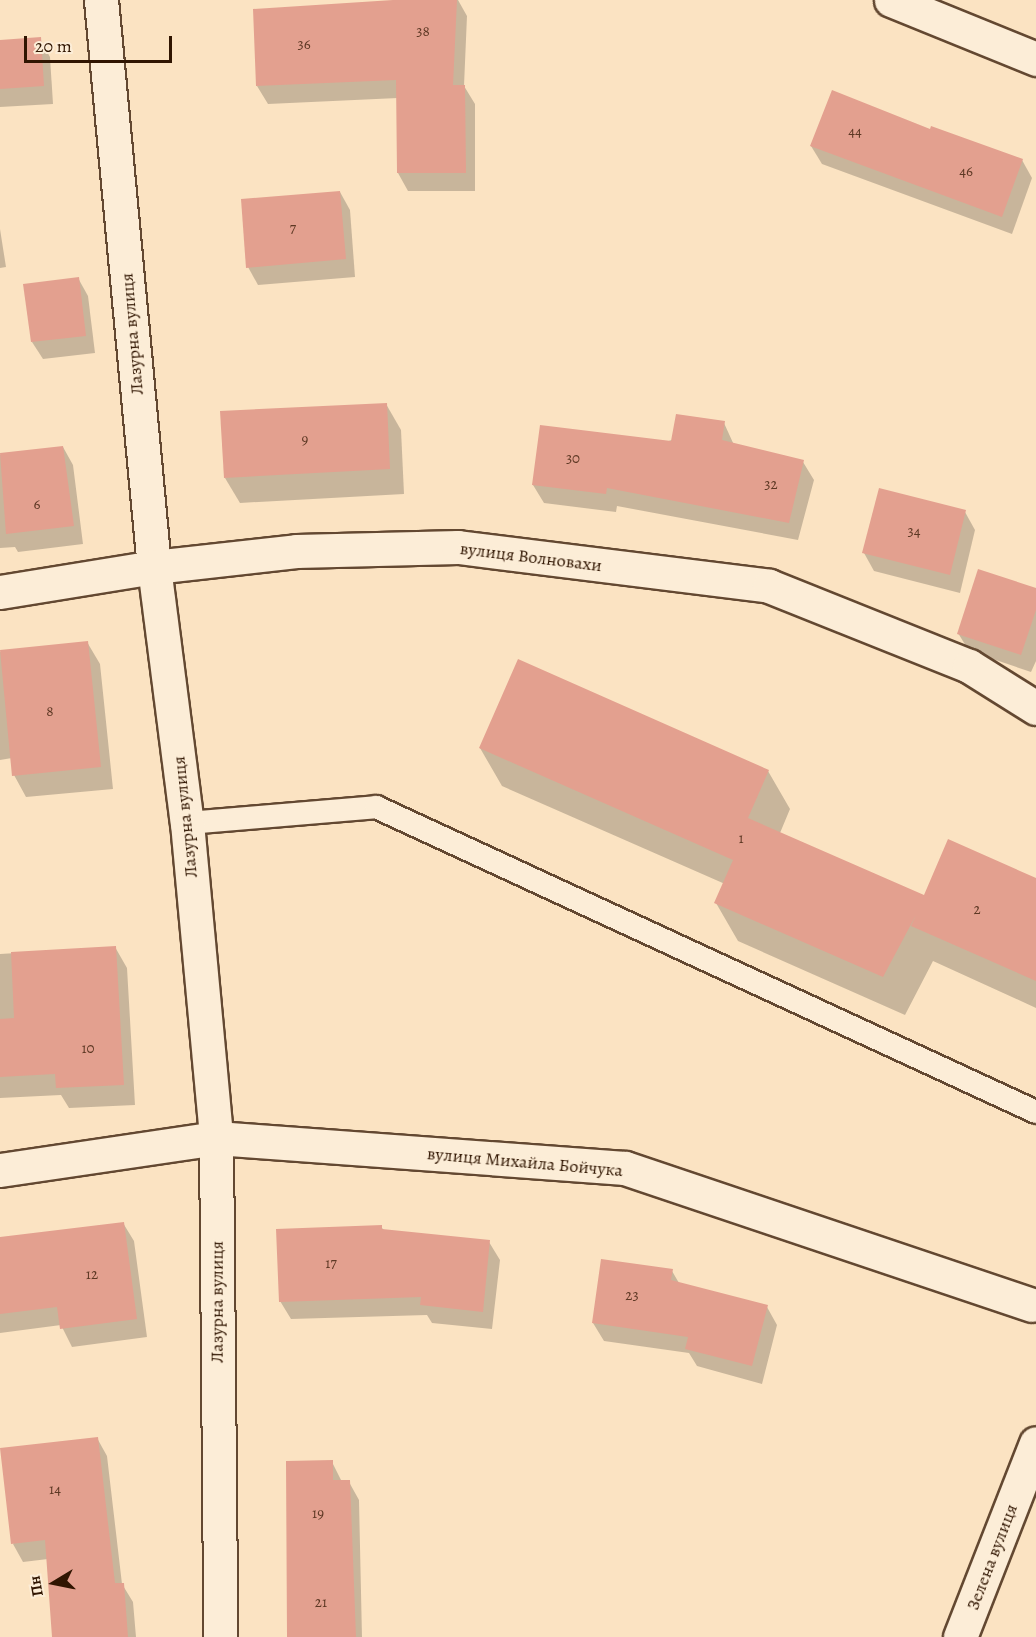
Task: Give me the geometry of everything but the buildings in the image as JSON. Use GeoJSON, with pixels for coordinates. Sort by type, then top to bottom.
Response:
{"type":"FeatureCollection","features":[{"type":"Feature","properties":{"kind":"street","name":"Лазурна вулиця"},"geometry":{"type":"LineString","coordinates":[[101,0],[154,567],[187,823],[216,1138],[220,1637]]}},
{"type":"Feature","properties":{"kind":"street"},"geometry":{"type":"LineString","coordinates":[[891,0],[1036,59]]}},
{"type":"Feature","properties":{"kind":"street","name":"вулиця Волновахи"},"geometry":{"type":"LineString","coordinates":[[0,592],[154,567],[296,551],[458,547],[769,586],[969,666],[1036,708]]}},
{"type":"Feature","properties":{"kind":"street","name":"вулиця Михайла Бойчука"},"geometry":{"type":"LineString","coordinates":[[0,1170],[216,1138],[625,1168],[1035,1304]]}},
{"type":"Feature","properties":{"kind":"street","name":"Зелена вулиця"},"geometry":{"type":"LineString","coordinates":[[960,1637],[1036,1443]]}},
{"type":"Feature","properties":{"kind":"lane"},"geometry":{"type":"LineString","coordinates":[[187,823],[376,807],[1036,1113]]}}]}
